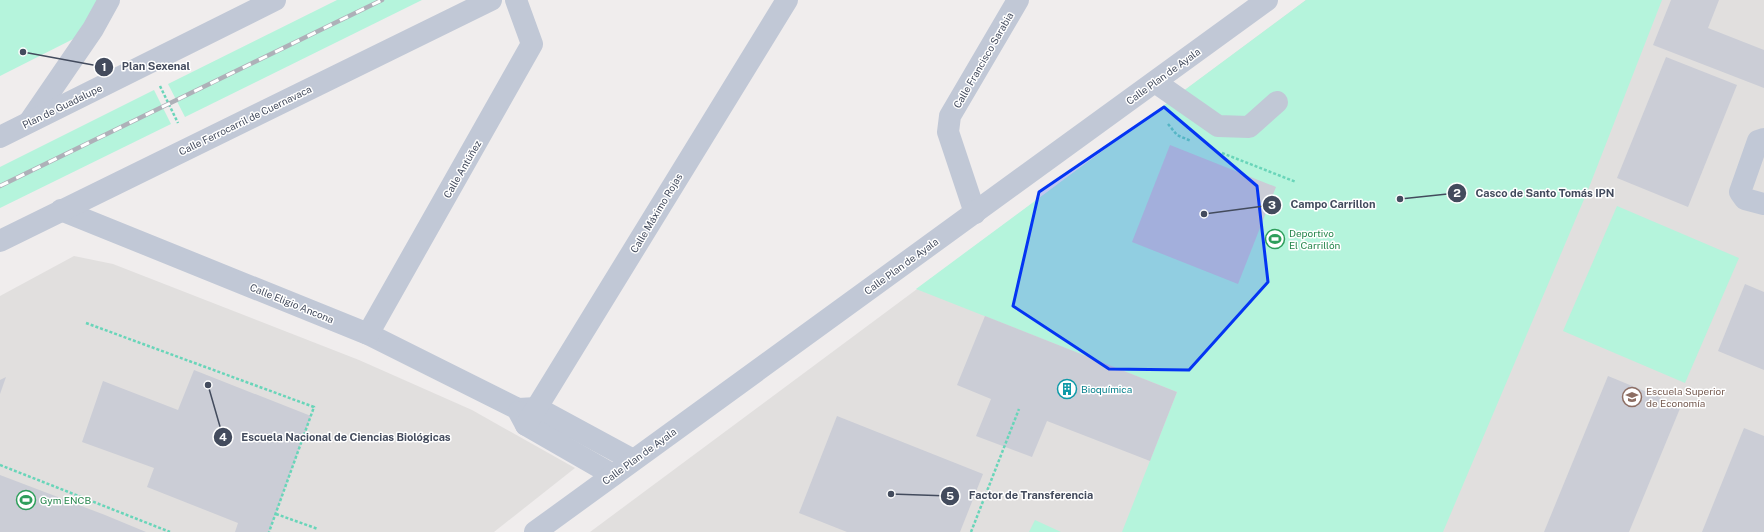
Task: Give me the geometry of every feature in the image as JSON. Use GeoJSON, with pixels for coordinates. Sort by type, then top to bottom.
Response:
{"type":"FeatureCollection","features":[{"type":"Feature","properties":{"kind":"street"},"geometry":{"type":"LineString","coordinates":[[28,123],[93,29],[109,0]]}},
{"type":"Feature","properties":{"kind":"street","name":"Plan de Guadalupe"},"geometry":{"type":"LineString","coordinates":[[0,137],[275,0]]}},
{"type":"Feature","properties":{"kind":"street","name":"Calle Ferrocarril de Cuernavaca"},"geometry":{"type":"LineString","coordinates":[[0,240],[491,0]]}},
{"type":"Feature","properties":{"kind":"street","name":"Calle Antúñez"},"geometry":{"type":"LineString","coordinates":[[368,334],[532,44],[516,0]]}},
{"type":"Feature","properties":{"kind":"street","name":"Calle Máximo Rojas"},"geometry":{"type":"LineString","coordinates":[[527,414],[787,0]]}},
{"type":"Feature","properties":{"kind":"street","name":"Calle Francisco Sarabia"},"geometry":{"type":"LineString","coordinates":[[975,213],[948,132],[950,116],[1018,0]]}},
{"type":"Feature","properties":{"kind":"street","name":"Calle Plan de Ayala"},"geometry":{"type":"LineString","coordinates":[[535,532],[1267,0]]}},
{"type":"Feature","properties":{"kind":"street"},"geometry":{"type":"LineString","coordinates":[[1155,82],[1218,126],[1249,127],[1277,102]]}},
{"type":"Feature","properties":{"kind":"street"},"geometry":{"type":"LineString","coordinates":[[1764,139],[1758,141],[1740,192],[1745,198],[1764,204]]}},
{"type":"Feature","properties":{"kind":"street","name":"Calle Eligio Ancona"},"geometry":{"type":"LineString","coordinates":[[61,210],[368,334],[527,414],[633,460]]}},
{"type":"Feature","properties":{"kind":"street","name":"Calle Eligio Ancona"},"geometry":{"type":"LineString","coordinates":[[527,414],[613,475]]}},
{"type":"Feature","properties":{"kind":"path"},"geometry":{"type":"LineString","coordinates":[[160,86],[178,123]]}},
{"type":"Feature","properties":{"kind":"path"},"geometry":{"type":"LineString","coordinates":[[86,323],[314,407],[269,532]]}},
{"type":"Feature","properties":{"kind":"path"},"geometry":{"type":"LineString","coordinates":[[971,532],[1019,409]]}},
{"type":"Feature","properties":{"kind":"path"},"geometry":{"type":"LineString","coordinates":[[0,465],[170,532]]}},
{"type":"Feature","properties":{"kind":"path"},"geometry":{"type":"LineString","coordinates":[[276,514],[318,529]]}},
{"type":"Feature","properties":{"kind":"highlighted area"},"geometry":{"type":"Polygon","coordinates":[[[1164,107],[1257,186],[1268,282],[1189,370],[1109,369],[1013,306],[1039,192],[1164,107]]]}},
{"type":"Feature","properties":{"kind":"shaded area"},"geometry":{"type":"Polygon","coordinates":[[[1306,0],[1764,0],[1764,532],[590,532],[1306,0]]]}},
{"type":"Feature","properties":{"kind":"shaded area"},"geometry":{"type":"Polygon","coordinates":[[[74,256],[113,264],[359,360],[472,410],[575,468],[494,532],[0,532],[0,296],[74,256]]]}},
{"type":"Feature","properties":{"kind":"green space"},"geometry":{"type":"Polygon","coordinates":[[[0,0],[108,0],[93,29],[0,76],[0,0]]]}},
{"type":"Feature","properties":{"kind":"green space"},"geometry":{"type":"Polygon","coordinates":[[[337,0],[422,0],[185,117],[168,84],[337,0]]]}},
{"type":"Feature","properties":{"kind":"green space","name":"Deportivo El Carrillón"},"geometry":{"type":"Polygon","coordinates":[[[1306,0],[1662,0],[1588,190],[1443,532],[1122,532],[1177,392],[916,289],[1306,0]]]}},
{"type":"Feature","properties":{"kind":"green space"},"geometry":{"type":"Polygon","coordinates":[[[154,90],[171,124],[0,208],[0,167],[154,90]]]}},
{"type":"Feature","properties":{"kind":"green space"},"geometry":{"type":"Polygon","coordinates":[[[1617,206],[1739,258],[1685,383],[1563,331],[1617,206]]]}},
{"type":"Feature","properties":{"kind":"green space"},"geometry":{"type":"Polygon","coordinates":[[[1035,520],[1061,532],[1029,532],[1035,520]]]}},
{"type":"Feature","properties":{"kind":"building"},"geometry":{"type":"Polygon","coordinates":[[[1671,0],[1719,0],[1708,28],[1764,50],[1764,88],[1653,45],[1671,0]]]}},
{"type":"Feature","properties":{"kind":"building"},"geometry":{"type":"Polygon","coordinates":[[[1666,57],[1737,85],[1688,207],[1617,178],[1666,57]]]}},
{"type":"Feature","properties":{"kind":"building"},"geometry":{"type":"Polygon","coordinates":[[[1170,145],[1276,187],[1238,284],[1132,242],[1170,145]]]}},
{"type":"Feature","properties":{"kind":"building"},"geometry":{"type":"Polygon","coordinates":[[[1745,284],[1764,292],[1764,370],[1718,351],[1745,284]]]}},
{"type":"Feature","properties":{"kind":"building","name":"Bioquímica"},"geometry":{"type":"Polygon","coordinates":[[[985,316],[1177,392],[1150,461],[1047,421],[1032,457],[976,436],[991,399],[957,385],[985,316]]]}},
{"type":"Feature","properties":{"kind":"building"},"geometry":{"type":"Polygon","coordinates":[[[194,370],[311,416],[269,532],[235,532],[238,523],[147,487],[154,468],[82,442],[103,381],[178,410],[194,370]]]}},
{"type":"Feature","properties":{"kind":"building"},"geometry":{"type":"Polygon","coordinates":[[[1608,376],[1681,406],[1629,532],[1544,532],[1608,376]]]}},
{"type":"Feature","properties":{"kind":"building"},"geometry":{"type":"Polygon","coordinates":[[[6,377],[0,394],[0,380],[6,377]]]}},
{"type":"Feature","properties":{"kind":"building"},"geometry":{"type":"Polygon","coordinates":[[[837,416],[983,474],[960,532],[847,532],[799,513],[837,416]]]}},
{"type":"Feature","properties":{"kind":"building"},"geometry":{"type":"Polygon","coordinates":[[[1744,428],[1764,436],[1764,532],[1702,532],[1744,428]]]}},
{"type":"Feature","properties":{"kind":"building"},"geometry":{"type":"Polygon","coordinates":[[[0,475],[105,515],[146,532],[0,532],[0,475]]]}},
{"type":"Feature","properties":{"kind":"railway"},"geometry":{"type":"LineString","coordinates":[[0,186],[382,0]]}},
{"type":"Feature","properties":{"kind":"place","name":"Plan Sexenal"},"geometry":{"type":"Point","coordinates":[23,52]}},
{"type":"Feature","properties":{"kind":"place","name":"Casco de Santo Tomás IPN"},"geometry":{"type":"Point","coordinates":[1400,199]}},
{"type":"Feature","properties":{"kind":"place","name":"Campo Carrillon"},"geometry":{"type":"Point","coordinates":[1204,214]}},
{"type":"Feature","properties":{"kind":"place","name":"Deportivo El Carrillón"},"geometry":{"type":"Point","coordinates":[1275,239]}},
{"type":"Feature","properties":{"kind":"place","name":"Escuela Nacional de Ciencias Biológicas"},"geometry":{"type":"Point","coordinates":[208,385]}},
{"type":"Feature","properties":{"kind":"place","name":"Bioquímica"},"geometry":{"type":"Point","coordinates":[1067,389]}},
{"type":"Feature","properties":{"kind":"place","name":"Escuela Superior de Economía"},"geometry":{"type":"Point","coordinates":[1632,397]}},
{"type":"Feature","properties":{"kind":"place","name":"Factor de Transferencia"},"geometry":{"type":"Point","coordinates":[891,494]}},
{"type":"Feature","properties":{"kind":"place","name":"Gym ENCB"},"geometry":{"type":"Point","coordinates":[26,500]}}]}
